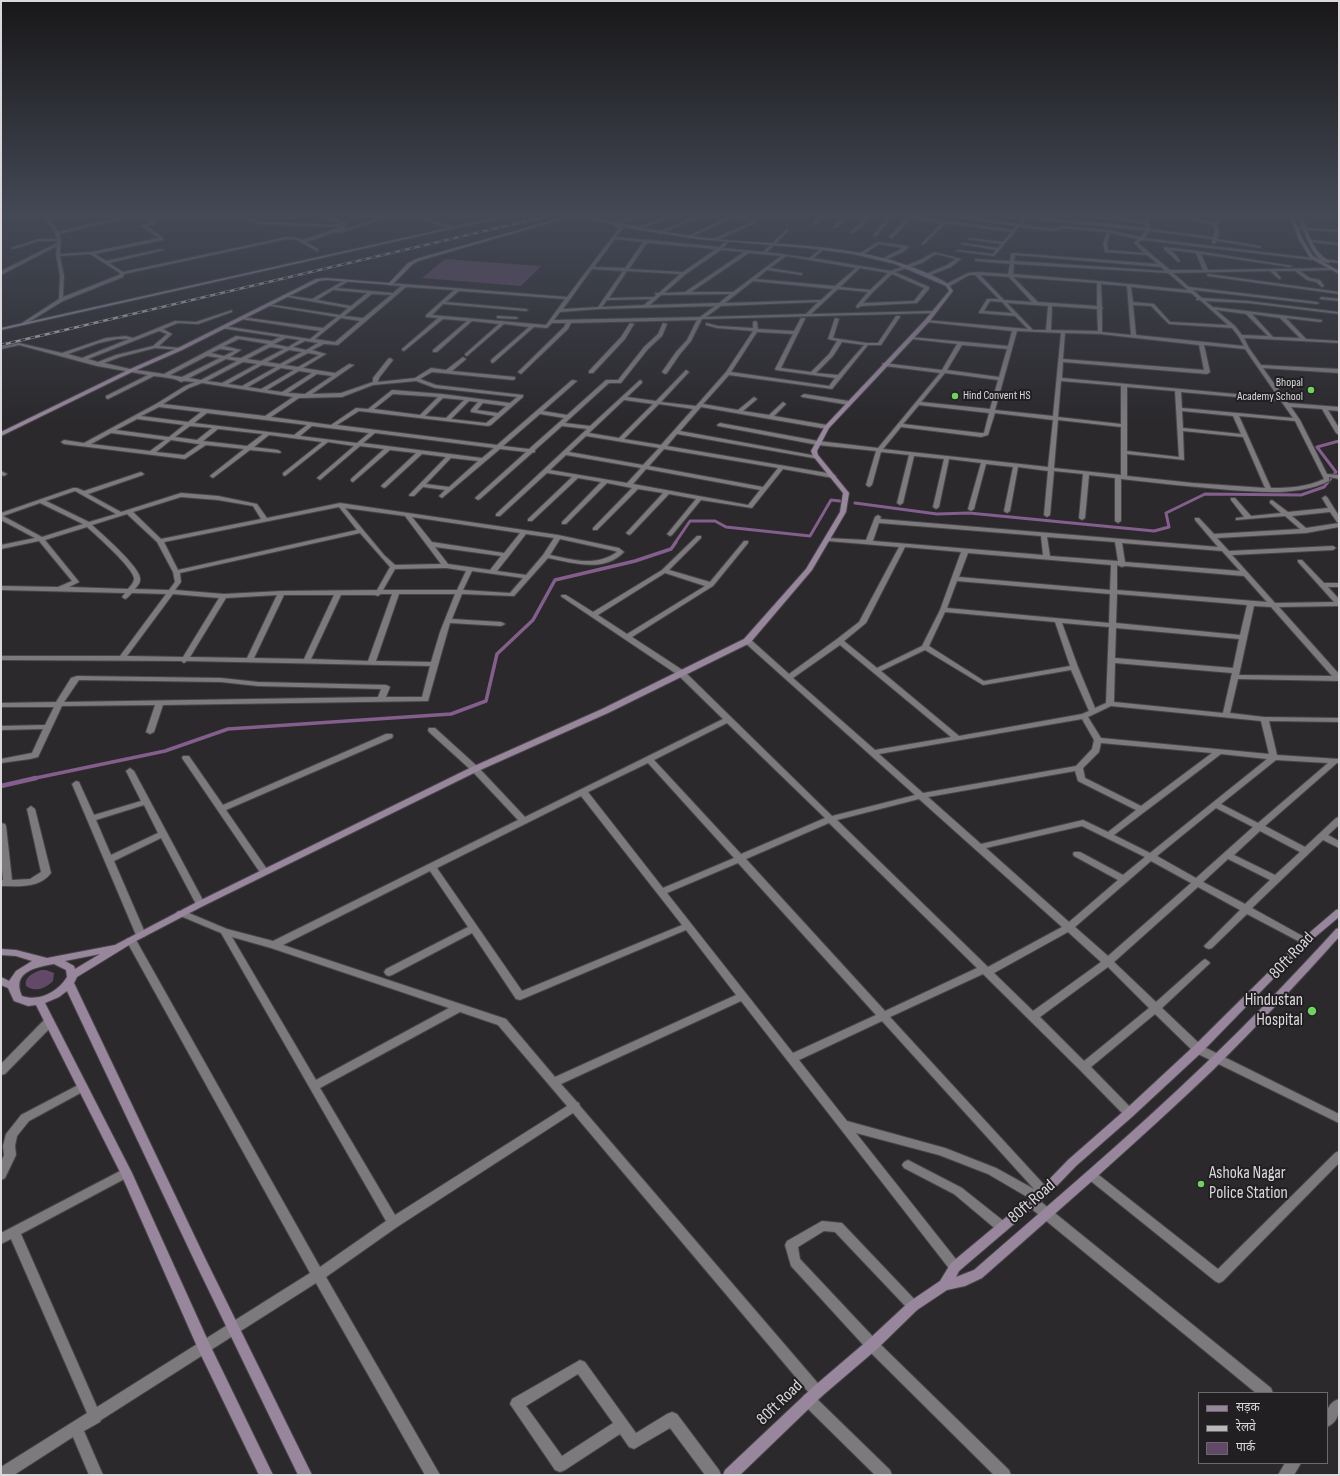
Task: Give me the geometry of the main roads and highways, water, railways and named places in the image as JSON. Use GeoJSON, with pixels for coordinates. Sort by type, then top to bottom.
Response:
{"type":"FeatureCollection","features":[{"type":"Feature","properties":{"kind":"main road"},"geometry":{"type":"LineString","coordinates":[[1,329],[193,286]]}},
{"type":"Feature","properties":{"kind":"main road"},"geometry":{"type":"LineString","coordinates":[[1,434],[130,371],[180,349],[307,286]]}},
{"type":"Feature","properties":{"kind":"main road"},"geometry":{"type":"LineString","coordinates":[[305,1475],[233,1328],[70,980],[71,968],[65,963],[46,961],[34,964],[24,970],[16,978],[12,986],[13,993],[18,998],[27,1002],[39,1001],[56,995],[70,980],[132,940],[181,913],[475,769],[605,711],[746,641],[809,570],[843,512],[846,493],[817,458],[814,451],[818,443],[828,427],[849,403],[912,338],[951,291],[948,286]]}},
{"type":"Feature","properties":{"kind":"main road"},"geometry":{"type":"LineString","coordinates":[[944,1285],[955,1267],[1038,1197],[1072,1163],[1129,1113],[1198,1049],[1305,941],[1339,912]]}},
{"type":"Feature","properties":{"kind":"main road","name":"80ft Road"},"geometry":{"type":"LineString","coordinates":[[730,1475],[813,1396],[872,1345],[913,1306],[944,1285],[966,1280],[978,1274],[1174,1101],[1238,1040],[1339,932]]}},
{"type":"Feature","properties":{"kind":"main road"},"geometry":{"type":"LineString","coordinates":[[57,961],[132,940]]}},
{"type":"Feature","properties":{"kind":"main road"},"geometry":{"type":"LineString","coordinates":[[1,952],[16,953],[46,961]]}},
{"type":"Feature","properties":{"kind":"main road"},"geometry":{"type":"LineString","coordinates":[[1,981],[12,986]]}},
{"type":"Feature","properties":{"kind":"main road"},"geometry":{"type":"LineString","coordinates":[[39,1001],[126,1172],[204,1347],[266,1475]]}},
{"type":"Feature","properties":{"kind":"waterway"},"geometry":{"type":"LineString","coordinates":[[855,503],[937,514],[969,513],[1154,531],[1169,527],[1166,513],[1205,494],[1301,495],[1324,487],[1336,472],[1317,447],[1339,441]]}},
{"type":"Feature","properties":{"kind":"waterway"},"geometry":{"type":"LineString","coordinates":[[675,543],[690,521],[715,521],[726,527],[810,536],[831,500],[840,501]]}},
{"type":"Feature","properties":{"kind":"waterway"},"geometry":{"type":"LineString","coordinates":[[31,779],[165,751],[228,729],[451,714],[486,701],[497,654],[533,620],[555,580],[635,561],[671,549],[676,542]]}},
{"type":"Feature","properties":{"kind":"waterway"},"geometry":{"type":"LineString","coordinates":[[1,786],[36,778]]}},
{"type":"Feature","properties":{"kind":"railway"},"geometry":{"type":"LineString","coordinates":[[1,345],[252,286]]}},
{"type":"Feature","properties":{"kind":"place","name":"Bhopal Academy School"},"geometry":{"type":"Point","coordinates":[1311,390]}},
{"type":"Feature","properties":{"kind":"place","name":"Hind Convent HS"},"geometry":{"type":"Point","coordinates":[955,396]}},
{"type":"Feature","properties":{"kind":"place","name":"Hindustan Hospital"},"geometry":{"type":"Point","coordinates":[1312,1011]}},
{"type":"Feature","properties":{"kind":"place","name":"Ashoka Nagar Police Station"},"geometry":{"type":"Point","coordinates":[1201,1184]}}]}
